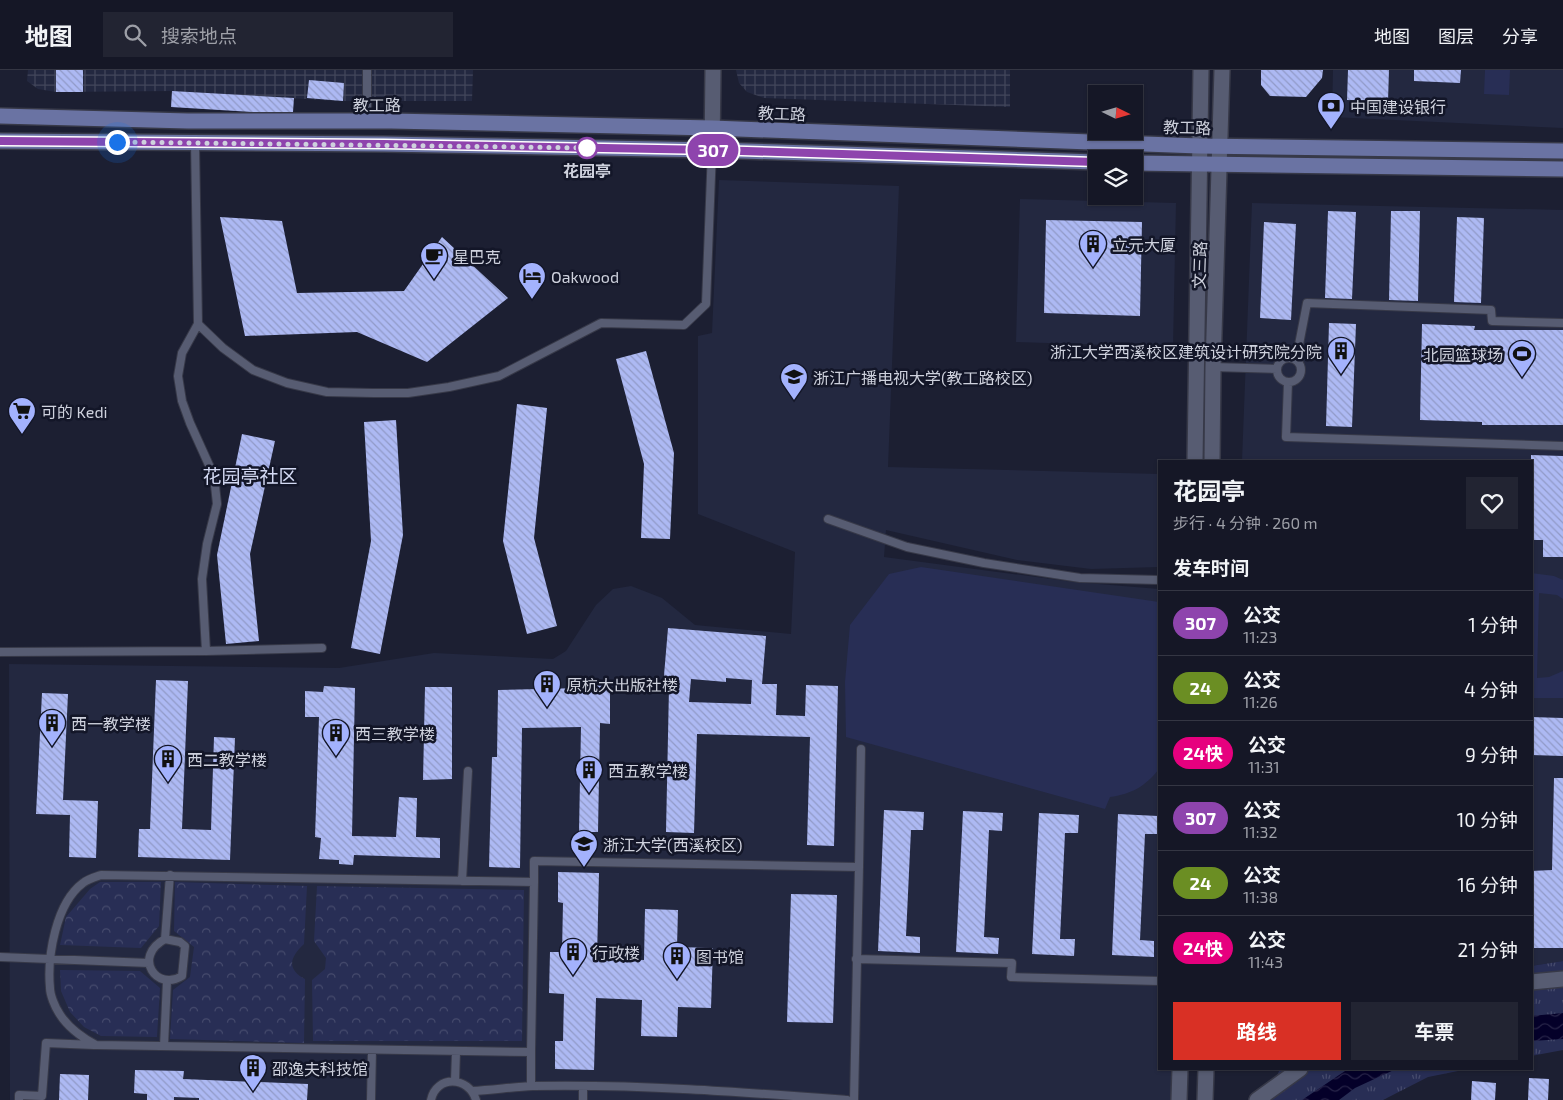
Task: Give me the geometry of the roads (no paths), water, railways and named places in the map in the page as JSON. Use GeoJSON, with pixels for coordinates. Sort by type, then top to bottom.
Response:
{"type":"FeatureCollection","features":[{"type":"Feature","properties":{"kind":"main road"},"geometry":{"type":"LineString","coordinates":[[712,150],[713,70]]}},
{"type":"Feature","properties":{"kind":"main road","name":"文三路"},"geometry":{"type":"LineString","coordinates":[[1195,460],[1200,70]]}},
{"type":"Feature","properties":{"kind":"main road","name":"文三路"},"geometry":{"type":"LineString","coordinates":[[1212,460],[1222,70]]}},
{"type":"Feature","properties":{"kind":"main road","name":"教工路"},"geometry":{"type":"LineString","coordinates":[[0,116],[188,121],[367,121],[712,128],[1199,146],[1563,152]]}},
{"type":"Feature","properties":{"kind":"main road"},"geometry":{"type":"LineString","coordinates":[[0,141],[712,150],[1088,162]]}},
{"type":"Feature","properties":{"kind":"main road"},"geometry":{"type":"LineString","coordinates":[[1143,163],[1198,166],[1219,164],[1563,169]]}},
{"type":"Feature","properties":{"kind":"main road"},"geometry":{"type":"LineString","coordinates":[[1533,982],[1563,979]]}},
{"type":"Feature","properties":{"kind":"main road"},"geometry":{"type":"LineString","coordinates":[[1180,1070],[1180,1100]]}},
{"type":"Feature","properties":{"kind":"main road"},"geometry":{"type":"LineString","coordinates":[[1205,1100],[1206,1070]]}},
{"type":"Feature","properties":{"kind":"main road"},"geometry":{"type":"LineString","coordinates":[[1257,1100],[1299,1070]]}},
{"type":"Feature","properties":{"kind":"lane"},"geometry":{"type":"LineString","coordinates":[[367,70],[367,121]]}},
{"type":"Feature","properties":{"kind":"lane"},"geometry":{"type":"LineString","coordinates":[[195,142],[198,324],[182,354],[178,376],[182,401],[214,476],[217,504],[207,544],[202,579],[206,651]]}},
{"type":"Feature","properties":{"kind":"lane"},"geometry":{"type":"LineString","coordinates":[[198,324],[224,348],[253,370],[287,382],[327,392],[373,393],[408,393],[449,387],[499,376],[601,323],[684,325],[706,304],[712,150]]}},
{"type":"Feature","properties":{"kind":"lane"},"geometry":{"type":"LineString","coordinates":[[1296,360],[1288,358],[1280,362],[1277,369],[1279,376],[1288,382],[1295,380],[1300,374],[1300,367],[1296,360],[1307,303],[1491,310],[1492,321],[1563,323]]}},
{"type":"Feature","properties":{"kind":"lane"},"geometry":{"type":"LineString","coordinates":[[1213,367],[1277,369]]}},
{"type":"Feature","properties":{"kind":"lane"},"geometry":{"type":"LineString","coordinates":[[1288,382],[1286,437],[1563,446]]}},
{"type":"Feature","properties":{"kind":"lane"},"geometry":{"type":"LineString","coordinates":[[828,519],[907,547],[984,563],[1080,578],[1158,580]]}},
{"type":"Feature","properties":{"kind":"lane"},"geometry":{"type":"LineString","coordinates":[[0,652],[206,651],[322,648]]}},
{"type":"Feature","properties":{"kind":"lane"},"geometry":{"type":"LineString","coordinates":[[854,1100],[861,749]]}},
{"type":"Feature","properties":{"kind":"lane"},"geometry":{"type":"LineString","coordinates":[[462,881],[468,771]]}},
{"type":"Feature","properties":{"kind":"lane"},"geometry":{"type":"LineString","coordinates":[[531,1086],[534,861],[859,867]]}},
{"type":"Feature","properties":{"kind":"lane"},"geometry":{"type":"LineString","coordinates":[[96,1045],[77,1035],[59,1013],[50,990],[53,940],[59,916],[71,896],[84,882],[100,875],[534,882]]}},
{"type":"Feature","properties":{"kind":"lane"},"geometry":{"type":"LineString","coordinates":[[165,939],[170,875]]}},
{"type":"Feature","properties":{"kind":"lane"},"geometry":{"type":"LineString","coordinates":[[165,939],[180,942],[185,946],[182,976],[178,979],[167,981],[153,974],[148,963],[148,958],[156,944],[165,939]]}},
{"type":"Feature","properties":{"kind":"lane"},"geometry":{"type":"LineString","coordinates":[[0,957],[148,963]]}},
{"type":"Feature","properties":{"kind":"lane"},"geometry":{"type":"LineString","coordinates":[[856,959],[1012,963],[1011,977],[1158,981]]}},
{"type":"Feature","properties":{"kind":"lane"},"geometry":{"type":"LineString","coordinates":[[164,1046],[167,981]]}},
{"type":"Feature","properties":{"kind":"lane"},"geometry":{"type":"LineString","coordinates":[[19,1100],[19,1095],[42,1096],[46,1044],[531,1052]]}},
{"type":"Feature","properties":{"kind":"lane"},"geometry":{"type":"LineString","coordinates":[[371,1100],[372,1050]]}},
{"type":"Feature","properties":{"kind":"lane"},"geometry":{"type":"LineString","coordinates":[[455,1081],[456,1052]]}},
{"type":"Feature","properties":{"kind":"lane"},"geometry":{"type":"LineString","coordinates":[[430,1100],[435,1089],[441,1084],[455,1081],[468,1086],[476,1100]]}},
{"type":"Feature","properties":{"kind":"lane"},"geometry":{"type":"LineString","coordinates":[[472,1091],[531,1086],[691,1088],[847,1100]]}},
{"type":"Feature","properties":{"kind":"lane"},"geometry":{"type":"LineString","coordinates":[[583,1086],[583,1100]]}},
{"type":"Feature","properties":{"kind":"water"},"geometry":{"type":"Polygon","coordinates":[[[1563,1013],[1563,1039],[1533,1041],[1533,1016],[1563,1013]]]}},
{"type":"Feature","properties":{"kind":"water"},"geometry":{"type":"Polygon","coordinates":[[[1347,1070],[1394,1070],[1355,1088],[1339,1100],[1302,1100],[1347,1070]]]}},
{"type":"Feature","properties":{"kind":"place","name":"中国建设银行"},"geometry":{"type":"Point","coordinates":[1331,130]}},
{"type":"Feature","properties":{"kind":"place","name":"花园亭"},"geometry":{"type":"Point","coordinates":[587,148]}},
{"type":"Feature","properties":{"kind":"place","name":"立元大厦"},"geometry":{"type":"Point","coordinates":[1093,268]}},
{"type":"Feature","properties":{"kind":"place","name":"星巴克"},"geometry":{"type":"Point","coordinates":[434,280]}},
{"type":"Feature","properties":{"kind":"place","name":"Oakwood"},"geometry":{"type":"Point","coordinates":[532,300]}},
{"type":"Feature","properties":{"kind":"place","name":"浙江大学西溪校区建筑设计研究院分院"},"geometry":{"type":"Point","coordinates":[1341,375]}},
{"type":"Feature","properties":{"kind":"place","name":"北园篮球场"},"geometry":{"type":"Point","coordinates":[1522,378]}},
{"type":"Feature","properties":{"kind":"place","name":"浙江广播电视大学(教工路校区)"},"geometry":{"type":"Point","coordinates":[794,401]}},
{"type":"Feature","properties":{"kind":"place","name":"可的 Kedi"},"geometry":{"type":"Point","coordinates":[22,435]}},
{"type":"Feature","properties":{"kind":"place","name":"原杭大出版社楼"},"geometry":{"type":"Point","coordinates":[547,708]}},
{"type":"Feature","properties":{"kind":"place","name":"西一教学楼"},"geometry":{"type":"Point","coordinates":[52,747]}},
{"type":"Feature","properties":{"kind":"place","name":"西三教学楼"},"geometry":{"type":"Point","coordinates":[336,757]}},
{"type":"Feature","properties":{"kind":"place","name":"西二教学楼"},"geometry":{"type":"Point","coordinates":[168,783]}},
{"type":"Feature","properties":{"kind":"place","name":"西五教学楼"},"geometry":{"type":"Point","coordinates":[589,794]}},
{"type":"Feature","properties":{"kind":"place","name":"浙江大学(西溪校区)"},"geometry":{"type":"Point","coordinates":[584,868]}},
{"type":"Feature","properties":{"kind":"place","name":"行政楼"},"geometry":{"type":"Point","coordinates":[573,976]}},
{"type":"Feature","properties":{"kind":"place","name":"图书馆"},"geometry":{"type":"Point","coordinates":[677,980]}},
{"type":"Feature","properties":{"kind":"place","name":"邵逸夫科技馆"},"geometry":{"type":"Point","coordinates":[253,1092]}},
{"type":"Feature","properties":{"kind":"district","name":"花园亭社区"},"geometry":{"type":"Point","coordinates":[250,475]}}]}
